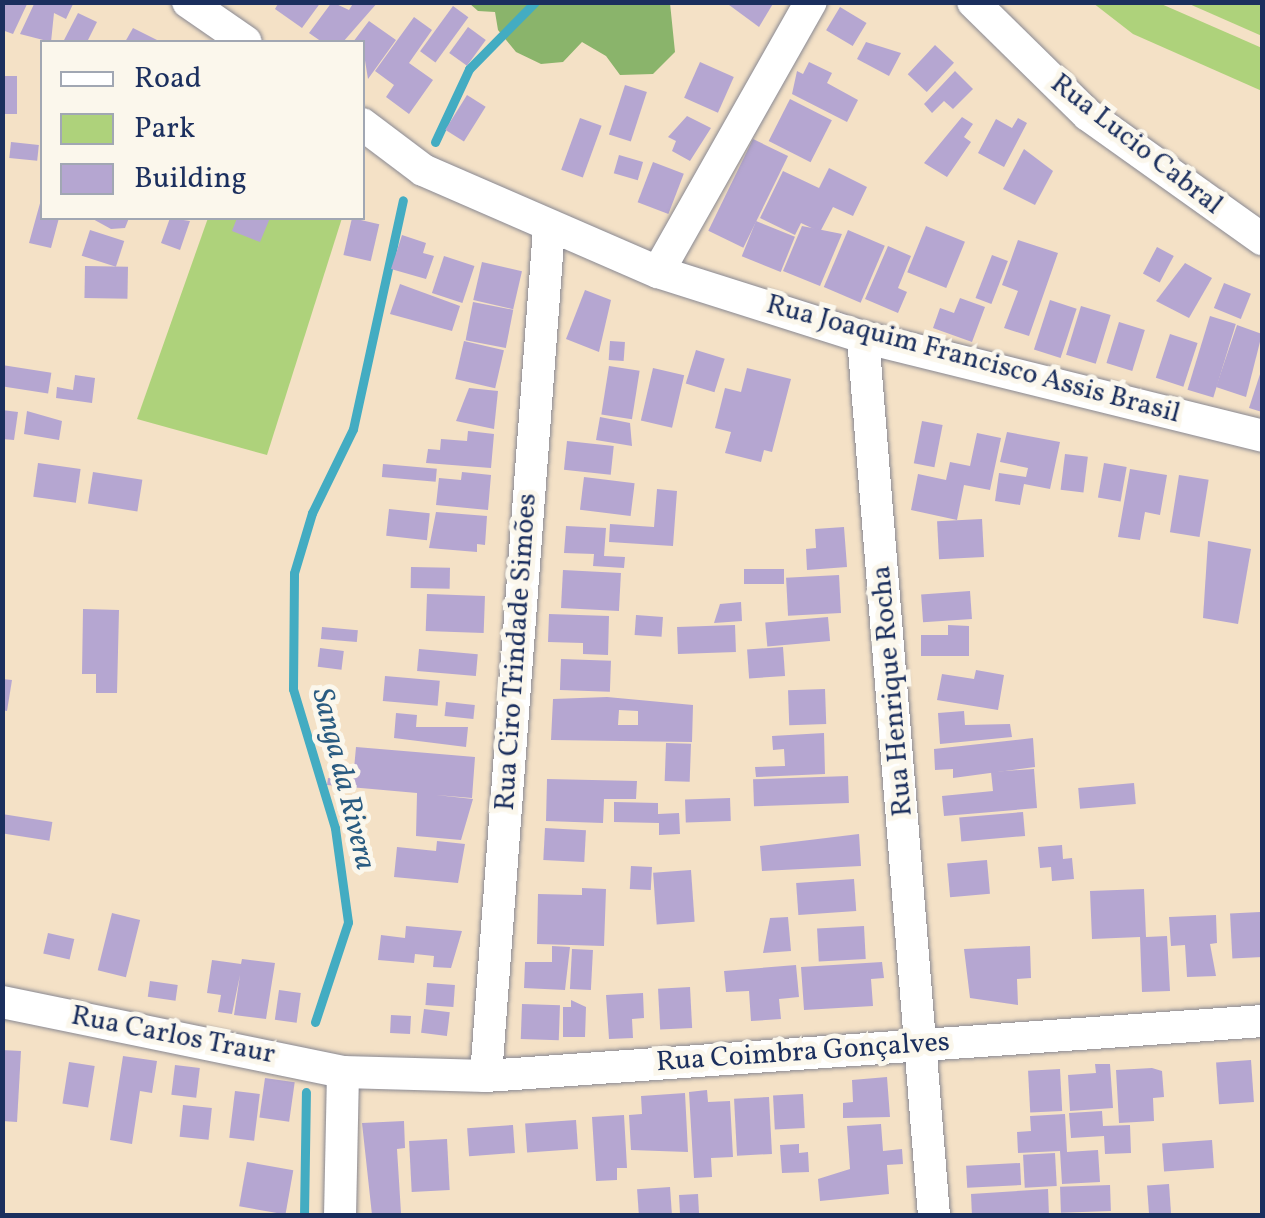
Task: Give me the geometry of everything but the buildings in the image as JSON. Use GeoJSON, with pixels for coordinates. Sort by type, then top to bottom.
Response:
{"type":"FeatureCollection","features":[{"type":"Feature","properties":{"kind":"street"},"geometry":{"type":"LineString","coordinates":[[188,2],[243,40]]}},
{"type":"Feature","properties":{"kind":"street"},"geometry":{"type":"LineString","coordinates":[[658,272],[811,2]]}},
{"type":"Feature","properties":{"kind":"street","name":"Rua Lucio Cabral"},"geometry":{"type":"LineString","coordinates":[[973,2],[1088,115],[1262,239]]}},
{"type":"Feature","properties":{"kind":"street","name":"Rua Joaquim Francisco Assis Brasil"},"geometry":{"type":"LineString","coordinates":[[365,126],[423,170],[548,228],[658,272],[864,337],[1262,436]]}},
{"type":"Feature","properties":{"kind":"street","name":"Rua Ciro Trindade Simões"},"geometry":{"type":"LineString","coordinates":[[486,1076],[548,228]]}},
{"type":"Feature","properties":{"kind":"street","name":"Rua Henrique Rocha"},"geometry":{"type":"LineString","coordinates":[[864,337],[934,1216]]}},
{"type":"Feature","properties":{"kind":"street","name":"Rua Carlos Traur"},"geometry":{"type":"LineString","coordinates":[[2,1002],[343,1072]]}},
{"type":"Feature","properties":{"kind":"street","name":"Rua Coimbra Gonçalves"},"geometry":{"type":"LineString","coordinates":[[343,1072],[486,1076],[1262,1021]]}},
{"type":"Feature","properties":{"kind":"street"},"geometry":{"type":"LineString","coordinates":[[340,1216],[343,1072]]}},
{"type":"Feature","properties":{"kind":"green space"},"geometry":{"type":"Polygon","coordinates":[[[469,3],[670,3],[675,52],[653,74],[620,75],[606,56],[582,42],[563,62],[541,64],[516,52],[498,30],[495,12],[478,11],[469,3]]]}},
{"type":"Feature","properties":{"kind":"green space"},"geometry":{"type":"Polygon","coordinates":[[[1093,3],[1159,3],[1262,48],[1262,91],[1133,34],[1093,3]]]}},
{"type":"Feature","properties":{"kind":"green space"},"geometry":{"type":"Polygon","coordinates":[[[1187,3],[1262,3],[1262,36],[1187,3]]]}},
{"type":"Feature","properties":{"kind":"green space"},"geometry":{"type":"Polygon","coordinates":[[[207,220],[341,220],[267,455],[137,419],[207,220]]]}},
{"type":"Feature","properties":{"kind":"waterway","name":"Sanga da Rivera"},"geometry":{"type":"LineString","coordinates":[[435,142],[469,69],[535,2]]}},
{"type":"Feature","properties":{"kind":"waterway","name":"Sanga da Rivera"},"geometry":{"type":"LineString","coordinates":[[315,1022],[348,922],[335,828],[293,689],[294,573],[312,513],[353,429],[403,200]]}},
{"type":"Feature","properties":{"kind":"waterway","name":"Sanga da Rivera"},"geometry":{"type":"LineString","coordinates":[[304,1216],[306,1092]]}}]}
